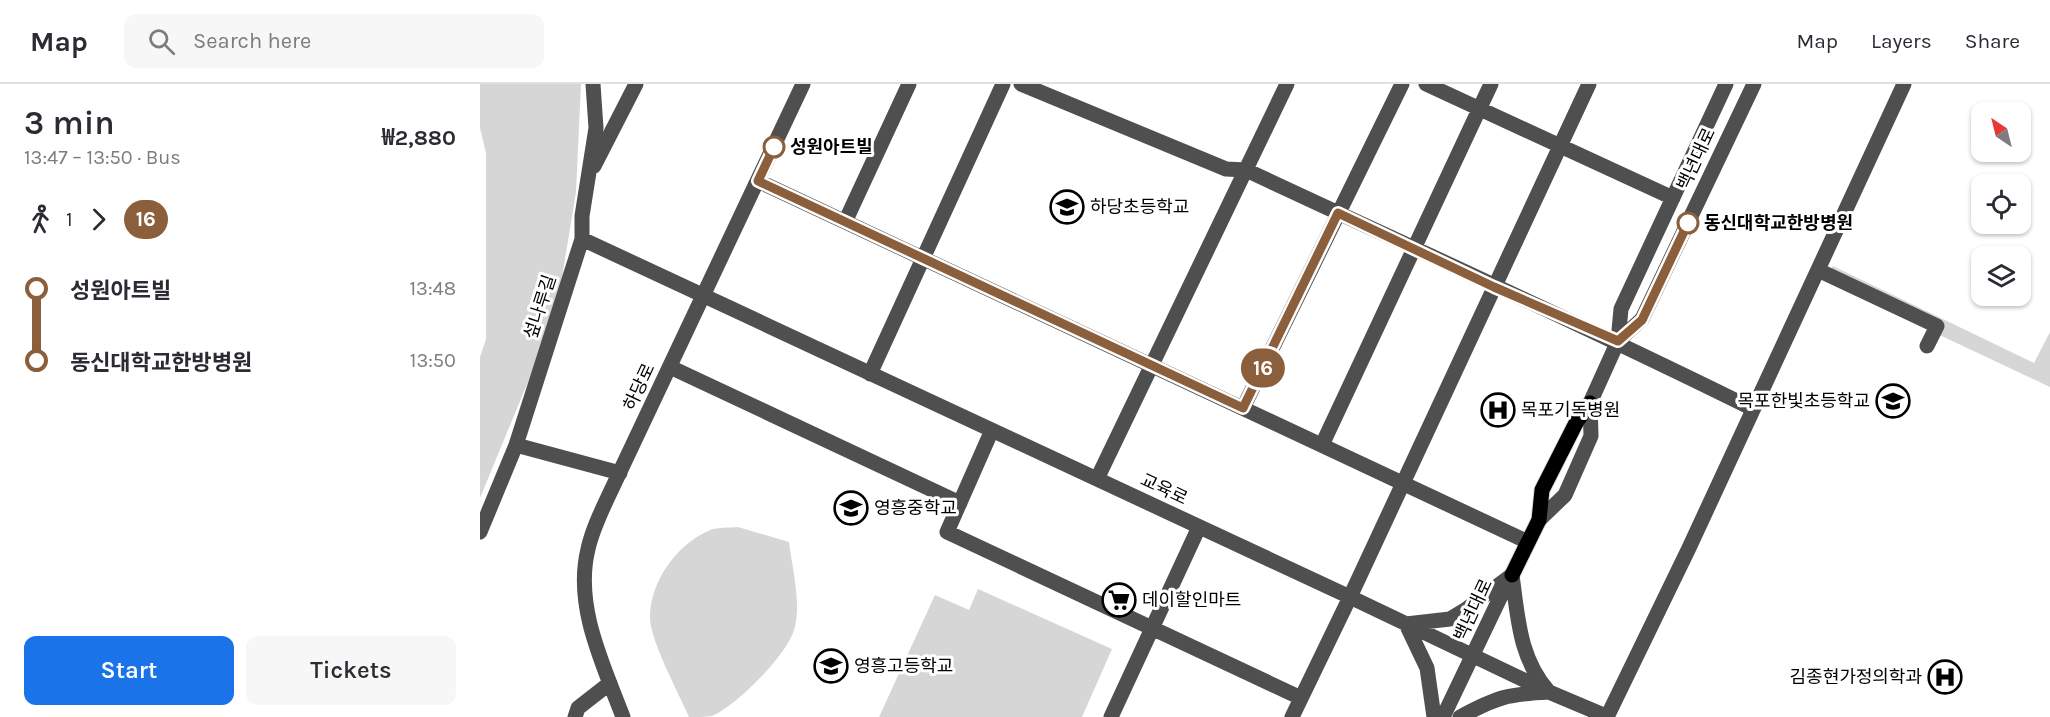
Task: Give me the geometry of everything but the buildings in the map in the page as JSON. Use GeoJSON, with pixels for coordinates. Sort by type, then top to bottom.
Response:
{"type":"FeatureCollection","features":[{"type":"Feature","properties":{"kind":"main road","name":"백년대로"},"geometry":{"type":"LineString","coordinates":[[1512,574],[1539,520],[1542,490],[1577,421],[1590,403]]}},
{"type":"Feature","properties":{"kind":"street","name":"섶나루길"},"geometry":{"type":"LineString","coordinates":[[480,532],[516,445],[582,239],[582,216],[596,128],[593,84]]}},
{"type":"Feature","properties":{"kind":"street"},"geometry":{"type":"LineString","coordinates":[[589,174],[636,84]]}},
{"type":"Feature","properties":{"kind":"street","name":"하당로"},"geometry":{"type":"LineString","coordinates":[[623,717],[590,628],[584,586],[588,547],[597,522],[803,84]]}},
{"type":"Feature","properties":{"kind":"street"},"geometry":{"type":"LineString","coordinates":[[845,222],[909,84]]}},
{"type":"Feature","properties":{"kind":"street"},"geometry":{"type":"LineString","coordinates":[[870,374],[1003,84]]}},
{"type":"Feature","properties":{"kind":"street"},"geometry":{"type":"LineString","coordinates":[[1021,84],[1060,91],[1226,169],[1246,170],[1494,287],[1618,341],[1753,409]]}},
{"type":"Feature","properties":{"kind":"street"},"geometry":{"type":"LineString","coordinates":[[1097,479],[1287,84]]}},
{"type":"Feature","properties":{"kind":"street"},"geometry":{"type":"LineString","coordinates":[[1243,408],[1402,84]]}},
{"type":"Feature","properties":{"kind":"street"},"geometry":{"type":"LineString","coordinates":[[1426,84],[1673,198]]}},
{"type":"Feature","properties":{"kind":"street"},"geometry":{"type":"LineString","coordinates":[[1322,445],[1491,84]]}},
{"type":"Feature","properties":{"kind":"street"},"geometry":{"type":"LineString","coordinates":[[1292,717],[1589,84]]}},
{"type":"Feature","properties":{"kind":"street","name":"백년대로"},"geometry":{"type":"LineString","coordinates":[[1539,520],[1565,495],[1591,436],[1590,403],[1618,341],[1621,309],[1726,84]]}},
{"type":"Feature","properties":{"kind":"street","name":"백년대로"},"geometry":{"type":"LineString","coordinates":[[1618,341],[1642,320],[1754,84]]}},
{"type":"Feature","properties":{"kind":"street"},"geometry":{"type":"LineString","coordinates":[[1607,717],[1689,548],[1904,84]]}},
{"type":"Feature","properties":{"kind":"street"},"geometry":{"type":"LineString","coordinates":[[758,181],[1528,542]]}},
{"type":"Feature","properties":{"kind":"street","name":"교육로"},"geometry":{"type":"LineString","coordinates":[[582,239],[1549,692],[1607,717]]}},
{"type":"Feature","properties":{"kind":"street"},"geometry":{"type":"LineString","coordinates":[[1818,270],[1936,326],[1928,346]]}},
{"type":"Feature","properties":{"kind":"street"},"geometry":{"type":"LineString","coordinates":[[670,367],[960,503]]}},
{"type":"Feature","properties":{"kind":"street"},"geometry":{"type":"LineString","coordinates":[[992,430],[947,532],[1301,698]]}},
{"type":"Feature","properties":{"kind":"street"},"geometry":{"type":"LineString","coordinates":[[516,445],[620,473]]}},
{"type":"Feature","properties":{"kind":"street"},"geometry":{"type":"LineString","coordinates":[[1113,716],[1199,527]]}},
{"type":"Feature","properties":{"kind":"street"},"geometry":{"type":"LineString","coordinates":[[1434,717],[1427,668],[1407,624],[1449,619],[1465,610],[1512,574],[1524,651],[1539,680],[1549,692]]}},
{"type":"Feature","properties":{"kind":"street","name":"백년대로"},"geometry":{"type":"LineString","coordinates":[[1443,717],[1512,574]]}},
{"type":"Feature","properties":{"kind":"street"},"geometry":{"type":"LineString","coordinates":[[575,717],[578,708],[610,683]]}},
{"type":"Feature","properties":{"kind":"street"},"geometry":{"type":"LineString","coordinates":[[1460,717],[1499,697],[1549,692]]}},
{"type":"Feature","properties":{"kind":"shaded area"},"geometry":{"type":"Polygon","coordinates":[[[480,84],[581,84],[576,192],[556,314],[480,498],[480,357],[486,339],[486,153],[480,128],[480,84]]]}},
{"type":"Feature","properties":{"kind":"shaded area"},"geometry":{"type":"Polygon","coordinates":[[[1833,266],[2034,363],[2050,332],[2050,387],[1825,281],[1833,266]]]}},
{"type":"Feature","properties":{"kind":"shaded area"},"geometry":{"type":"Polygon","coordinates":[[[738,527],[789,542],[797,598],[794,630],[782,653],[734,702],[712,716],[689,717],[655,640],[651,628],[651,604],[660,578],[668,565],[687,544],[710,530],[738,527]]]}},
{"type":"Feature","properties":{"kind":"shaded area"},"geometry":{"type":"Polygon","coordinates":[[[978,589],[1112,649],[1082,717],[879,717],[935,595],[969,610],[978,589]]]}},
{"type":"Feature","properties":{"kind":"bus line","name":"16"},"geometry":{"type":"LineString","coordinates":[[774,147],[758,181],[1243,408],[1338,213],[1494,287],[1618,341],[1642,320],[1688,223]]}},
{"type":"Feature","properties":{"kind":"place","name":"성원아트빌"},"geometry":{"type":"Point","coordinates":[774,147]}},
{"type":"Feature","properties":{"kind":"place","name":"하당초등학교"},"geometry":{"type":"Point","coordinates":[1067,207]}},
{"type":"Feature","properties":{"kind":"place","name":"동신대학교한방병원"},"geometry":{"type":"Point","coordinates":[1688,223]}},
{"type":"Feature","properties":{"kind":"place","name":"목포한빛초등학교"},"geometry":{"type":"Point","coordinates":[1893,401]}},
{"type":"Feature","properties":{"kind":"place","name":"목포기독병원"},"geometry":{"type":"Point","coordinates":[1498,410]}},
{"type":"Feature","properties":{"kind":"place","name":"영흥중학교"},"geometry":{"type":"Point","coordinates":[851,508]}},
{"type":"Feature","properties":{"kind":"place","name":"데이할인마트"},"geometry":{"type":"Point","coordinates":[1119,600]}},
{"type":"Feature","properties":{"kind":"place","name":"영흥고등학교"},"geometry":{"type":"Point","coordinates":[831,666]}},
{"type":"Feature","properties":{"kind":"place","name":"김종현가정의학과"},"geometry":{"type":"Point","coordinates":[1945,677]}}]}
